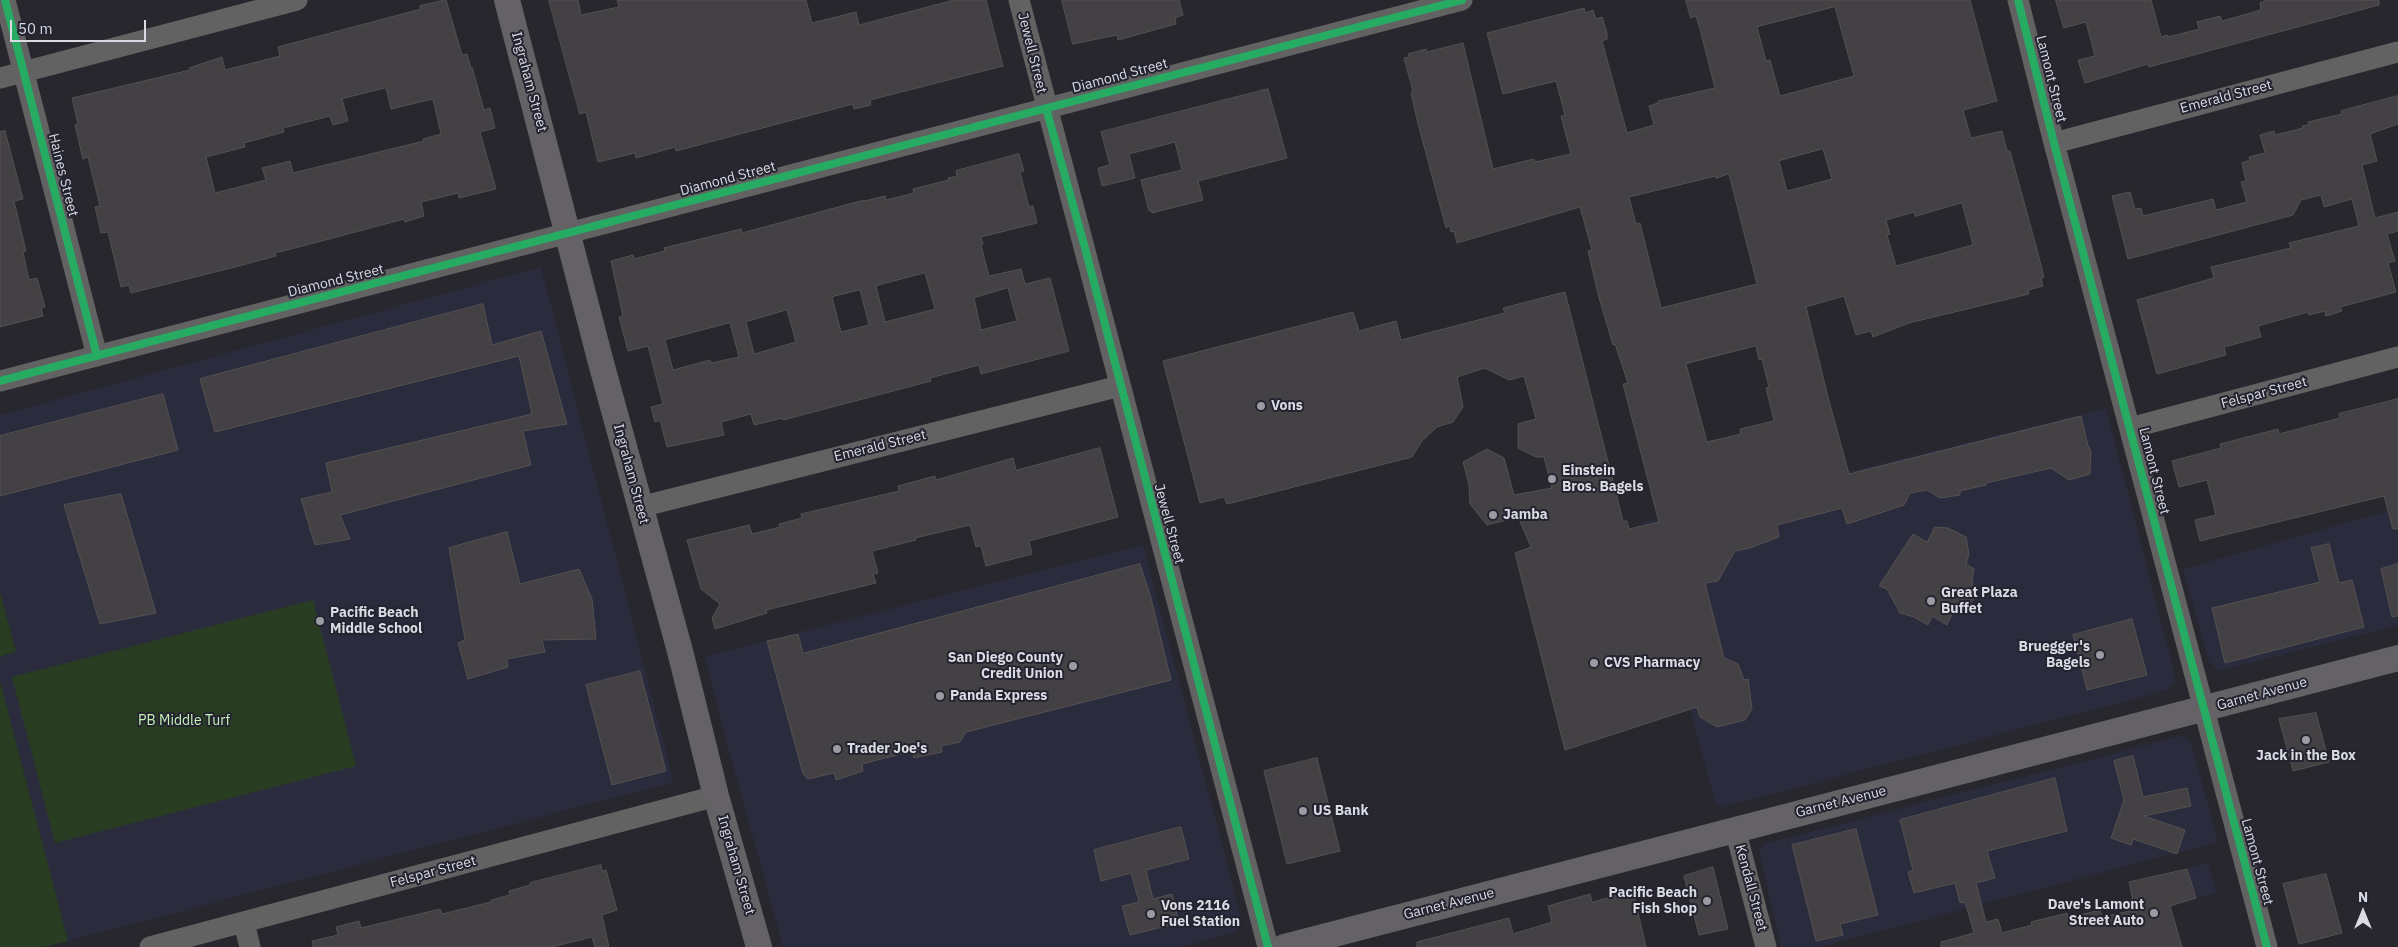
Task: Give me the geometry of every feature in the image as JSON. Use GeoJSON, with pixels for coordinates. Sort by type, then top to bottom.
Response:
{"type":"FeatureCollection","features":[{"type":"Feature","properties":{"kind":"main road","name":"Ingraham Street"},"geometry":{"type":"LineString","coordinates":[[507,0],[681,656],[716,796],[759,947]]}},
{"type":"Feature","properties":{"kind":"main road","name":"Garnet Avenue"},"geometry":{"type":"LineString","coordinates":[[1284,947],[2398,658]]}},
{"type":"Feature","properties":{"kind":"street","name":"Haines Street"},"geometry":{"type":"LineString","coordinates":[[5,0],[25,71],[97,356]]}},
{"type":"Feature","properties":{"kind":"street"},"geometry":{"type":"LineString","coordinates":[[0,78],[297,0]]}},
{"type":"Feature","properties":{"kind":"street","name":"Jewell Street"},"geometry":{"type":"LineString","coordinates":[[1019,0],[1268,947]]}},
{"type":"Feature","properties":{"kind":"street","name":"Diamond Street"},"geometry":{"type":"LineString","coordinates":[[0,381],[1462,0]]}},
{"type":"Feature","properties":{"kind":"street","name":"Lamont Street"},"geometry":{"type":"LineString","coordinates":[[2018,0],[2054,143],[2267,947]]}},
{"type":"Feature","properties":{"kind":"street","name":"Emerald Street"},"geometry":{"type":"LineString","coordinates":[[2054,143],[2398,52]]}},
{"type":"Feature","properties":{"kind":"street","name":"Felspar Street"},"geometry":{"type":"LineString","coordinates":[[2130,428],[2398,357]]}},
{"type":"Feature","properties":{"kind":"street","name":"Emerald Street"},"geometry":{"type":"LineString","coordinates":[[640,507],[1120,386]]}},
{"type":"Feature","properties":{"kind":"street","name":"Felspar Street"},"geometry":{"type":"LineString","coordinates":[[150,947],[716,796]]}},
{"type":"Feature","properties":{"kind":"street","name":"Kendall Street"},"geometry":{"type":"LineString","coordinates":[[1735,830],[1766,947]]}},
{"type":"Feature","properties":{"kind":"street"},"geometry":{"type":"LineString","coordinates":[[244,923],[250,947]]}},
{"type":"Feature","properties":{"kind":"shaded area","name":"Pacific Beach Middle School"},"geometry":{"type":"Polygon","coordinates":[[[541,267],[674,782],[68,941],[0,681],[0,657],[16,651],[0,592],[0,415],[541,267]]]}},
{"type":"Feature","properties":{"kind":"shaded area"},"geometry":{"type":"Polygon","coordinates":[[[2106,408],[2174,671],[2175,682],[2172,686],[2168,690],[1738,803],[1720,806],[1715,803],[1641,523],[2106,408]]]}},
{"type":"Feature","properties":{"kind":"shaded area"},"geometry":{"type":"Polygon","coordinates":[[[2398,508],[2398,625],[2220,671],[2209,662],[2183,569],[2398,508]]]}},
{"type":"Feature","properties":{"kind":"shaded area"},"geometry":{"type":"Polygon","coordinates":[[[1143,545],[1229,870],[1240,916],[1238,929],[1234,933],[1181,947],[783,947],[705,656],[1143,545]]]}},
{"type":"Feature","properties":{"kind":"shaded area"},"geometry":{"type":"Polygon","coordinates":[[[2181,736],[2187,737],[2192,746],[2218,842],[1820,947],[1781,947],[1759,849],[1767,843],[2181,736]]]}},
{"type":"Feature","properties":{"kind":"shaded area"},"geometry":{"type":"Polygon","coordinates":[[[2208,863],[2216,893],[2196,898],[2187,869],[2208,863]]]}},
{"type":"Feature","properties":{"kind":"green space"},"geometry":{"type":"Polygon","coordinates":[[[0,592],[16,651],[0,657],[0,592]]]}},
{"type":"Feature","properties":{"kind":"green space","name":"PB Middle Turf"},"geometry":{"type":"Polygon","coordinates":[[[313,600],[356,766],[55,843],[12,677],[313,600]]]}},
{"type":"Feature","properties":{"kind":"green space"},"geometry":{"type":"Polygon","coordinates":[[[0,681],[68,941],[43,947],[0,947],[0,681]]]}},
{"type":"Feature","properties":{"kind":"building"},"geometry":{"type":"Polygon","coordinates":[[[446,0],[462,55],[467,54],[484,110],[490,108],[495,128],[480,132],[496,189],[459,198],[458,193],[421,202],[424,216],[405,222],[404,219],[275,253],[276,256],[235,267],[131,293],[129,285],[121,287],[108,232],[101,233],[95,207],[100,206],[88,157],[83,159],[75,125],[78,124],[72,98],[190,70],[189,68],[222,57],[225,70],[280,56],[278,47],[421,9],[420,6],[446,0]],[[386,88],[342,99],[348,121],[333,125],[330,116],[283,128],[284,132],[244,143],[245,147],[206,157],[215,193],[266,180],[262,168],[290,161],[293,173],[424,141],[423,139],[441,134],[433,99],[391,109],[386,88]]]}},
{"type":"Feature","properties":{"kind":"building"},"geometry":{"type":"Polygon","coordinates":[[[549,0],[578,0],[581,15],[619,7],[617,0],[806,0],[812,23],[856,12],[859,25],[954,0],[986,0],[1003,66],[870,100],[871,105],[854,109],[853,104],[676,151],[675,147],[636,158],[635,153],[598,162],[586,112],[580,114],[549,0]]]}},
{"type":"Feature","properties":{"kind":"building"},"geometry":{"type":"Polygon","coordinates":[[[1062,0],[1179,0],[1183,15],[1175,18],[1176,24],[1118,40],[1117,35],[1073,44],[1062,0]]]}},
{"type":"Feature","properties":{"kind":"building"},"geometry":{"type":"Polygon","coordinates":[[[1686,0],[1970,0],[1997,101],[1963,110],[1971,138],[2002,131],[2007,151],[2010,151],[2036,246],[2044,277],[2041,278],[2043,286],[2028,290],[2029,294],[1909,323],[1873,337],[1871,331],[1856,335],[1844,296],[1806,307],[1828,397],[1849,474],[2081,416],[2088,446],[2091,451],[2090,474],[2069,480],[2051,468],[1986,483],[1986,485],[1960,491],[1960,495],[1940,498],[1927,490],[1910,493],[1904,505],[1847,524],[1842,508],[1777,525],[1779,537],[1750,548],[1735,551],[1718,581],[1705,583],[1724,658],[1738,664],[1744,680],[1748,679],[1752,709],[1745,720],[1717,727],[1700,717],[1697,707],[1565,750],[1515,553],[1531,547],[1518,517],[1487,525],[1470,504],[1469,485],[1463,462],[1487,449],[1504,458],[1514,495],[1552,488],[1544,457],[1536,457],[1518,448],[1518,424],[1536,419],[1524,376],[1509,380],[1485,368],[1457,377],[1463,407],[1453,422],[1437,427],[1422,441],[1412,457],[1227,504],[1224,497],[1200,503],[1163,361],[1353,312],[1359,331],[1396,321],[1401,340],[1505,313],[1503,308],[1565,292],[1623,521],[1627,521],[1629,529],[1659,522],[1623,384],[1628,383],[1615,344],[1613,345],[1599,298],[1588,251],[1592,250],[1580,207],[1457,243],[1454,231],[1451,232],[1450,226],[1446,228],[1417,120],[1411,92],[1413,91],[1404,58],[1409,57],[1408,54],[1426,49],[1427,52],[1463,43],[1493,169],[1534,159],[1535,162],[1571,154],[1561,116],[1565,115],[1556,81],[1503,94],[1487,33],[1584,8],[1585,13],[1593,10],[1596,19],[1602,17],[1607,33],[1607,39],[1602,41],[1627,133],[1654,125],[1649,106],[1658,103],[1658,101],[1715,88],[1696,16],[1691,18],[1686,0]],[[1835,7],[1757,27],[1766,61],[1770,60],[1780,96],[1854,76],[1835,7]],[[1823,149],[1779,161],[1787,191],[1832,179],[1823,149]],[[1729,174],[1716,178],[1716,176],[1629,197],[1636,224],[1640,223],[1661,308],[1757,284],[1729,174]],[[1962,203],[1915,216],[1914,212],[1886,220],[1890,234],[1887,235],[1896,266],[1973,245],[1962,203]],[[1756,346],[1686,364],[1707,442],[1741,434],[1740,429],[1774,421],[1766,388],[1769,387],[1762,359],[1759,360],[1756,346]]]}},
{"type":"Feature","properties":{"kind":"building"},"geometry":{"type":"Polygon","coordinates":[[[2056,0],[2151,0],[2161,37],[2199,29],[2197,22],[2220,16],[2222,21],[2261,10],[2260,3],[2267,0],[2379,0],[2379,5],[2149,67],[2148,64],[2085,83],[2078,60],[2095,56],[2086,22],[2064,28],[2056,0]]]}},
{"type":"Feature","properties":{"kind":"building"},"geometry":{"type":"Polygon","coordinates":[[[1268,89],[1287,158],[1198,181],[1203,200],[1152,213],[1151,210],[1149,211],[1141,180],[1182,170],[1175,142],[1129,154],[1135,178],[1102,186],[1098,168],[1110,165],[1101,132],[1268,89]]]}},
{"type":"Feature","properties":{"kind":"building"},"geometry":{"type":"Polygon","coordinates":[[[2398,96],[2398,124],[2370,134],[2377,161],[2362,165],[2375,218],[2398,212],[2398,231],[2387,234],[2395,261],[2388,263],[2396,292],[2340,307],[2342,311],[2326,316],[2325,311],[2309,315],[2308,312],[2258,326],[2261,337],[2224,347],[2226,355],[2157,374],[2137,300],[2214,278],[2211,267],[2291,248],[2289,243],[2359,226],[2352,199],[2324,207],[2321,195],[2301,200],[2293,215],[2128,259],[2112,196],[2130,192],[2135,209],[2141,208],[2143,216],[2213,199],[2216,210],[2247,202],[2241,182],[2246,181],[2242,163],[2250,160],[2249,157],[2265,153],[2260,135],[2274,131],[2275,135],[2303,128],[2302,126],[2308,125],[2308,122],[2342,114],[2341,111],[2398,96]]]}},
{"type":"Feature","properties":{"kind":"building"},"geometry":{"type":"Polygon","coordinates":[[[5,131],[23,199],[14,201],[26,251],[23,252],[29,280],[37,278],[45,307],[41,308],[43,316],[0,327],[0,132],[5,131]]]}},
{"type":"Feature","properties":{"kind":"building"},"geometry":{"type":"Polygon","coordinates":[[[1019,154],[1024,171],[1020,172],[1029,207],[1033,206],[1037,223],[981,237],[983,244],[981,245],[989,276],[1021,269],[1025,284],[1050,278],[1069,351],[981,374],[979,365],[930,378],[931,381],[783,420],[783,418],[754,425],[751,414],[721,422],[724,435],[667,447],[660,420],[655,422],[651,407],[663,404],[648,346],[628,351],[619,317],[623,316],[611,261],[633,255],[634,259],[665,251],[664,248],[741,229],[742,233],[864,200],[885,196],[886,200],[914,193],[913,189],[949,180],[948,178],[957,176],[956,171],[1019,154]],[[925,273],[876,286],[885,322],[935,309],[925,273]],[[1008,288],[974,298],[981,330],[1017,321],[1008,288]],[[860,290],[832,297],[841,332],[869,325],[860,290]],[[787,310],[746,322],[754,354],[796,342],[787,310]],[[730,323],[665,340],[673,370],[710,360],[711,363],[739,357],[730,323]]]}},
{"type":"Feature","properties":{"kind":"building"},"geometry":{"type":"Polygon","coordinates":[[[483,304],[492,345],[541,331],[567,424],[523,431],[531,465],[340,515],[350,539],[315,545],[301,499],[332,492],[326,463],[532,414],[519,356],[215,432],[200,379],[483,304]]]}},
{"type":"Feature","properties":{"kind":"building"},"geometry":{"type":"Polygon","coordinates":[[[163,394],[178,450],[0,496],[0,436],[163,394]]]}},
{"type":"Feature","properties":{"kind":"building"},"geometry":{"type":"Polygon","coordinates":[[[2398,399],[2398,529],[2393,529],[2384,496],[2200,541],[2195,520],[2216,515],[2207,480],[2179,487],[2172,461],[2221,448],[2220,444],[2278,429],[2279,434],[2340,418],[2339,414],[2398,399]]]}},
{"type":"Feature","properties":{"kind":"building"},"geometry":{"type":"Polygon","coordinates":[[[1100,448],[1118,517],[1029,541],[1032,554],[986,566],[981,546],[976,547],[970,525],[915,538],[916,540],[872,551],[878,573],[873,574],[876,583],[766,610],[767,613],[715,629],[712,618],[720,604],[701,589],[687,540],[749,525],[752,534],[780,527],[779,524],[802,518],[801,514],[899,491],[898,486],[935,476],[936,480],[1013,458],[1016,470],[1100,448]]]}},
{"type":"Feature","properties":{"kind":"building"},"geometry":{"type":"Polygon","coordinates":[[[121,494],[156,613],[100,624],[64,505],[121,494]]]}},
{"type":"Feature","properties":{"kind":"building"},"geometry":{"type":"Polygon","coordinates":[[[1935,527],[1948,528],[1966,537],[1969,554],[1966,564],[1974,569],[1972,580],[1975,597],[1966,610],[1954,610],[1947,625],[1932,616],[1928,625],[1914,617],[1900,613],[1887,589],[1879,586],[1913,534],[1927,542],[1935,527]]]}},
{"type":"Feature","properties":{"kind":"building"},"geometry":{"type":"Polygon","coordinates":[[[507,532],[520,584],[579,569],[592,599],[596,639],[542,640],[545,652],[507,659],[508,667],[468,679],[458,643],[465,640],[449,548],[507,532]]]}},
{"type":"Feature","properties":{"kind":"building"},"geometry":{"type":"Polygon","coordinates":[[[2329,544],[2339,583],[2352,580],[2364,627],[2225,663],[2212,608],[2320,582],[2311,548],[2329,544]]]}},
{"type":"Feature","properties":{"kind":"building"},"geometry":{"type":"Polygon","coordinates":[[[1140,564],[1151,598],[1171,680],[966,732],[960,742],[941,746],[942,752],[914,758],[912,751],[862,764],[863,771],[836,780],[834,773],[808,779],[803,774],[767,641],[798,634],[803,653],[1140,564]]]}},
{"type":"Feature","properties":{"kind":"building"},"geometry":{"type":"Polygon","coordinates":[[[2398,564],[2398,616],[2392,617],[2381,569],[2398,564]]]}},
{"type":"Feature","properties":{"kind":"building"},"geometry":{"type":"Polygon","coordinates":[[[2132,619],[2147,675],[2087,690],[2073,635],[2132,619]]]}},
{"type":"Feature","properties":{"kind":"building"},"geometry":{"type":"Polygon","coordinates":[[[640,671],[666,771],[612,785],[586,685],[640,671]]]}},
{"type":"Feature","properties":{"kind":"building"},"geometry":{"type":"Polygon","coordinates":[[[2316,713],[2329,762],[2293,771],[2279,719],[2316,713]]]}},
{"type":"Feature","properties":{"kind":"building"},"geometry":{"type":"Polygon","coordinates":[[[2133,756],[2143,797],[2187,788],[2191,806],[2144,816],[2185,830],[2177,854],[2133,839],[2131,845],[2111,838],[2124,800],[2114,761],[2133,756]]]}},
{"type":"Feature","properties":{"kind":"building"},"geometry":{"type":"Polygon","coordinates":[[[1317,758],[1340,851],[1287,864],[1264,771],[1317,758]]]}},
{"type":"Feature","properties":{"kind":"building"},"geometry":{"type":"Polygon","coordinates":[[[2055,778],[2067,831],[1987,851],[1995,878],[1976,883],[1986,922],[1998,919],[2002,933],[2032,925],[2031,922],[2067,913],[2068,918],[2100,910],[2102,917],[2135,910],[2129,882],[2187,869],[2196,898],[2170,906],[2182,947],[1941,947],[1941,942],[1974,933],[1965,902],[1960,903],[1955,883],[1914,893],[1908,872],[1913,870],[1900,820],[2055,778]]]}},
{"type":"Feature","properties":{"kind":"building"},"geometry":{"type":"Polygon","coordinates":[[[1181,827],[1189,859],[1146,870],[1153,899],[1172,894],[1179,923],[1130,935],[1122,906],[1139,902],[1131,873],[1101,881],[1094,850],[1181,827]]]}},
{"type":"Feature","properties":{"kind":"building"},"geometry":{"type":"Polygon","coordinates":[[[1856,829],[1878,915],[1840,924],[1843,935],[1816,941],[1792,845],[1856,829]]]}},
{"type":"Feature","properties":{"kind":"building"},"geometry":{"type":"Polygon","coordinates":[[[601,865],[602,871],[606,870],[617,910],[602,915],[609,947],[595,947],[592,937],[552,947],[313,947],[312,941],[338,935],[336,927],[359,921],[361,928],[440,909],[442,914],[491,902],[491,900],[510,895],[509,891],[530,885],[530,883],[601,865]]]}},
{"type":"Feature","properties":{"kind":"building"},"geometry":{"type":"Polygon","coordinates":[[[1713,867],[1728,929],[1699,935],[1684,876],[1713,867]]]}},
{"type":"Feature","properties":{"kind":"building"},"geometry":{"type":"Polygon","coordinates":[[[2326,874],[2342,933],[2299,944],[2283,884],[2326,874]]]}},
{"type":"Feature","properties":{"kind":"building"},"geometry":{"type":"Polygon","coordinates":[[[1633,891],[1646,947],[1417,947],[1417,942],[1509,918],[1513,934],[1552,922],[1548,906],[1590,894],[1592,902],[1633,891]]]}},
{"type":"Feature","properties":{"kind":"cycle path"},"geometry":{"type":"LineString","coordinates":[[5,0],[97,356]]}},
{"type":"Feature","properties":{"kind":"cycle path"},"geometry":{"type":"LineString","coordinates":[[0,381],[1462,0]]}},
{"type":"Feature","properties":{"kind":"cycle path"},"geometry":{"type":"LineString","coordinates":[[2018,0],[2054,143],[2267,947]]}},
{"type":"Feature","properties":{"kind":"cycle path"},"geometry":{"type":"LineString","coordinates":[[1046,108],[1085,248],[1268,947]]}},
{"type":"Feature","properties":{"kind":"place","name":"Vons"},"geometry":{"type":"Point","coordinates":[1261,406]}},
{"type":"Feature","properties":{"kind":"place","name":"Einstein Bros. Bagels"},"geometry":{"type":"Point","coordinates":[1552,479]}},
{"type":"Feature","properties":{"kind":"place","name":"Jamba"},"geometry":{"type":"Point","coordinates":[1493,515]}},
{"type":"Feature","properties":{"kind":"place","name":"Great Plaza Buffet"},"geometry":{"type":"Point","coordinates":[1931,601]}},
{"type":"Feature","properties":{"kind":"place","name":"Pacific Beach Middle School"},"geometry":{"type":"Point","coordinates":[320,621]}},
{"type":"Feature","properties":{"kind":"place","name":"Bruegger's Bagels"},"geometry":{"type":"Point","coordinates":[2100,655]}},
{"type":"Feature","properties":{"kind":"place","name":"CVS Pharmacy"},"geometry":{"type":"Point","coordinates":[1594,663]}},
{"type":"Feature","properties":{"kind":"place","name":"San Diego County Credit Union"},"geometry":{"type":"Point","coordinates":[1073,666]}},
{"type":"Feature","properties":{"kind":"place","name":"Panda Express"},"geometry":{"type":"Point","coordinates":[940,696]}},
{"type":"Feature","properties":{"kind":"place","name":"Jack in the Box"},"geometry":{"type":"Point","coordinates":[2306,740]}},
{"type":"Feature","properties":{"kind":"place","name":"Trader Joe's"},"geometry":{"type":"Point","coordinates":[837,749]}},
{"type":"Feature","properties":{"kind":"place","name":"US Bank"},"geometry":{"type":"Point","coordinates":[1303,811]}},
{"type":"Feature","properties":{"kind":"place","name":"Pacific Beach Fish Shop"},"geometry":{"type":"Point","coordinates":[1707,901]}},
{"type":"Feature","properties":{"kind":"place","name":"Dave's Lamont Street Auto"},"geometry":{"type":"Point","coordinates":[2154,913]}},
{"type":"Feature","properties":{"kind":"place","name":"Vons 2116 Fuel Station"},"geometry":{"type":"Point","coordinates":[1151,914]}}]}
